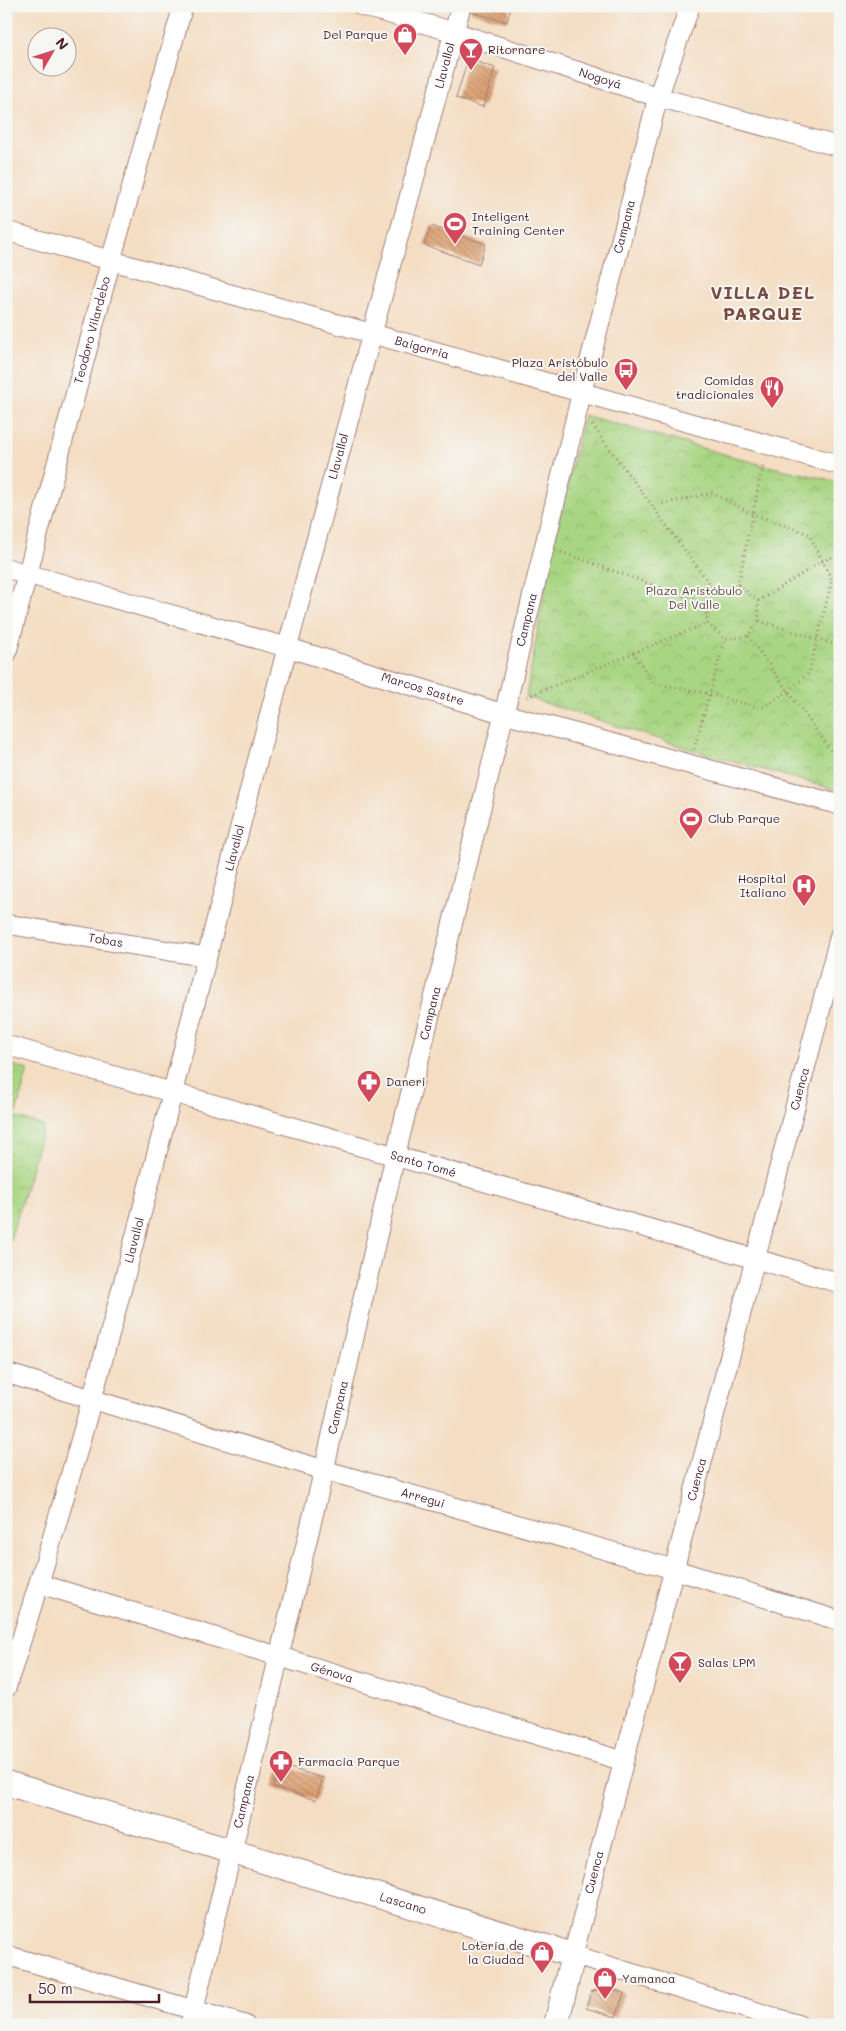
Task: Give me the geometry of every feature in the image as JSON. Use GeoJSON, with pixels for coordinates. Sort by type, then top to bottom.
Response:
{"type":"FeatureCollection","features":[{"type":"Feature","properties":{"kind":"street","name":"Teodoro Vilardebo"},"geometry":{"type":"LineString","coordinates":[[6,655],[111,260],[182,6]]}},
{"type":"Feature","properties":{"kind":"street","name":"Nogoyá"},"geometry":{"type":"LineString","coordinates":[[362,6],[454,32],[658,97],[840,147]]}},
{"type":"Feature","properties":{"kind":"street","name":"Llavallol"},"geometry":{"type":"LineString","coordinates":[[6,1688],[40,1584],[93,1398],[286,648],[461,6]]}},
{"type":"Feature","properties":{"kind":"street","name":"Campana"},"geometry":{"type":"LineString","coordinates":[[192,2017],[324,1470],[395,1157],[582,391],[658,97],[690,6]]}},
{"type":"Feature","properties":{"kind":"street","name":"Baigorria"},"geometry":{"type":"LineString","coordinates":[[6,231],[840,464]]}},
{"type":"Feature","properties":{"kind":"street","name":"Marcos Sastre"},"geometry":{"type":"LineString","coordinates":[[6,568],[286,648],[504,714],[840,805]]}},
{"type":"Feature","properties":{"kind":"street","name":"Tobas"},"geometry":{"type":"LineString","coordinates":[[6,924],[206,957]]}},
{"type":"Feature","properties":{"kind":"street","name":"Cuenca"},"geometry":{"type":"LineString","coordinates":[[556,2025],[623,1761],[840,934]]}},
{"type":"Feature","properties":{"kind":"street","name":"Santo Tomé"},"geometry":{"type":"LineString","coordinates":[[6,1044],[840,1283]]}},
{"type":"Feature","properties":{"kind":"street","name":"Arregui"},"geometry":{"type":"LineString","coordinates":[[6,1373],[324,1470],[673,1569],[840,1621]]}},
{"type":"Feature","properties":{"kind":"street","name":"Génova"},"geometry":{"type":"LineString","coordinates":[[40,1584],[623,1761]]}},
{"type":"Feature","properties":{"kind":"street","name":"Lascano"},"geometry":{"type":"LineString","coordinates":[[6,1783],[232,1850],[799,2025]]}},
{"type":"Feature","properties":{"kind":"street"},"geometry":{"type":"LineString","coordinates":[[6,1955],[192,2017],[245,2025]]}},
{"type":"Feature","properties":{"kind":"path"},"geometry":{"type":"LineString","coordinates":[[590,422],[715,591]]}},
{"type":"Feature","properties":{"kind":"path"},"geometry":{"type":"LineString","coordinates":[[738,585],[763,465]]}},
{"type":"Feature","properties":{"kind":"path"},"geometry":{"type":"LineString","coordinates":[[633,652],[653,683],[710,694],[762,708],[788,692],[809,673],[832,580],[809,534],[753,514],[712,493],[653,506]]}},
{"type":"Feature","properties":{"kind":"path"},"geometry":{"type":"LineString","coordinates":[[552,549],[706,604]]}},
{"type":"Feature","properties":{"kind":"path"},"geometry":{"type":"LineString","coordinates":[[758,601],[823,561],[840,554]]}},
{"type":"Feature","properties":{"kind":"path"},"geometry":{"type":"LineString","coordinates":[[738,585],[758,601],[759,621],[748,636],[725,639],[707,623],[706,604],[715,591],[738,585]]}},
{"type":"Feature","properties":{"kind":"path"},"geometry":{"type":"LineString","coordinates":[[759,621],[840,646]]}},
{"type":"Feature","properties":{"kind":"path"},"geometry":{"type":"LineString","coordinates":[[510,692],[526,697],[707,623]]}},
{"type":"Feature","properties":{"kind":"path"},"geometry":{"type":"LineString","coordinates":[[748,636],[840,763]]}},
{"type":"Feature","properties":{"kind":"path"},"geometry":{"type":"LineString","coordinates":[[694,750],[725,639]]}},
{"type":"Feature","properties":{"kind":"green space","name":"Plaza Aristóbulo Del Valle"},"geometry":{"type":"Polygon","coordinates":[[[584,415],[763,465],[840,482],[840,791],[693,750],[526,697],[552,549],[584,415]]]}},
{"type":"Feature","properties":{"kind":"green space"},"geometry":{"type":"Polygon","coordinates":[[[6,1063],[28,1070],[15,1117],[44,1126],[6,1254],[6,1063]]]}},
{"type":"Feature","properties":{"kind":"building"},"geometry":{"type":"Polygon","coordinates":[[[472,6],[511,6],[507,22],[471,12],[472,6]]]}},
{"type":"Feature","properties":{"kind":"building"},"geometry":{"type":"Polygon","coordinates":[[[468,59],[495,68],[483,107],[456,98],[468,59]]]}},
{"type":"Feature","properties":{"kind":"building","name":"Inteligent Training Center"},"geometry":{"type":"Polygon","coordinates":[[[431,226],[486,244],[479,264],[424,245],[431,226]]]}},
{"type":"Feature","properties":{"kind":"building"},"geometry":{"type":"Polygon","coordinates":[[[280,1765],[323,1778],[316,1800],[273,1787],[280,1765]]]}},
{"type":"Feature","properties":{"kind":"building","name":"Yamanca"},"geometry":{"type":"Polygon","coordinates":[[[605,1987],[624,1993],[616,2017],[586,2008],[591,1992],[605,1987]]]}},
{"type":"Feature","properties":{"kind":"place","name":"Del Parque"},"geometry":{"type":"Point","coordinates":[405,56]}},
{"type":"Feature","properties":{"kind":"place","name":"Ritornare"},"geometry":{"type":"Point","coordinates":[471,71]}},
{"type":"Feature","properties":{"kind":"place","name":"Inteligent Training Center"},"geometry":{"type":"Point","coordinates":[455,245]}},
{"type":"Feature","properties":{"kind":"place","name":"Plaza Aristóbulo del Valle"},"geometry":{"type":"Point","coordinates":[626,391]}},
{"type":"Feature","properties":{"kind":"place","name":"Comidas tradicionales"},"geometry":{"type":"Point","coordinates":[772,409]}},
{"type":"Feature","properties":{"kind":"place","name":"Club Parque"},"geometry":{"type":"Point","coordinates":[691,840]}},
{"type":"Feature","properties":{"kind":"place","name":"Hospital Italiano"},"geometry":{"type":"Point","coordinates":[804,907]}},
{"type":"Feature","properties":{"kind":"place","name":"Daneri"},"geometry":{"type":"Point","coordinates":[369,1103]}},
{"type":"Feature","properties":{"kind":"place","name":"Salas LPM"},"geometry":{"type":"Point","coordinates":[680,1684]}},
{"type":"Feature","properties":{"kind":"place","name":"Farmacia Parque"},"geometry":{"type":"Point","coordinates":[281,1783]}},
{"type":"Feature","properties":{"kind":"place","name":"Lotería de la Ciudad"},"geometry":{"type":"Point","coordinates":[542,1974]}},
{"type":"Feature","properties":{"kind":"place","name":"Yamanca"},"geometry":{"type":"Point","coordinates":[605,2000]}},
{"type":"Feature","properties":{"kind":"district","name":"VILLA DEL PARQUE"},"geometry":{"type":"Point","coordinates":[763,303]}}]}
